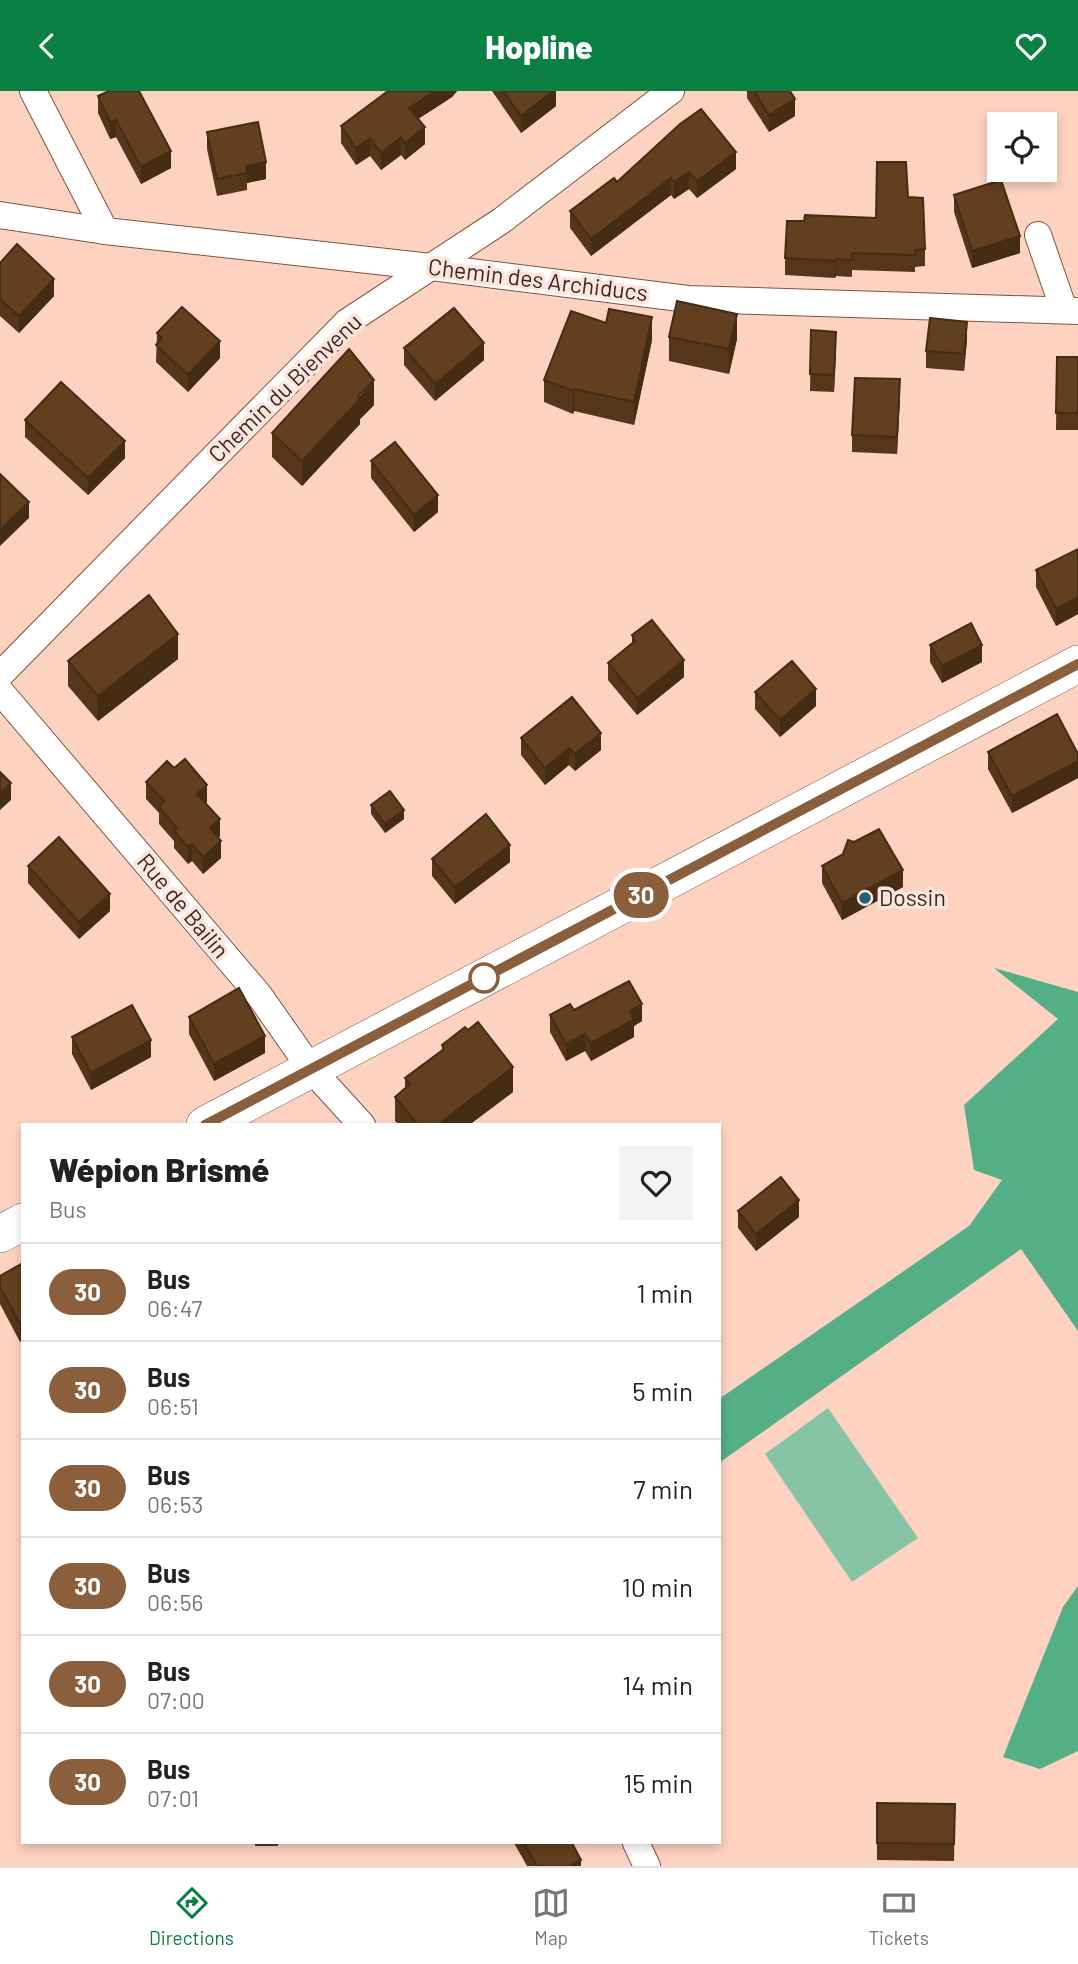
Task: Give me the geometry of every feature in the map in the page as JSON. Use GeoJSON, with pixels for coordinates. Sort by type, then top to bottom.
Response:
{"type":"FeatureCollection","features":[{"type":"Feature","properties":{"kind":"main road"},"geometry":{"type":"LineString","coordinates":[[209,1123],[1078,664]]}},
{"type":"Feature","properties":{"kind":"main road"},"geometry":{"type":"LineString","coordinates":[[0,1234],[21,1223]]}},
{"type":"Feature","properties":{"kind":"street"},"geometry":{"type":"LineString","coordinates":[[33,91],[105,231]]}},
{"type":"Feature","properties":{"kind":"street","name":"Chemin du Bienvenu"},"geometry":{"type":"LineString","coordinates":[[0,675],[347,322],[501,221],[671,91]]}},
{"type":"Feature","properties":{"kind":"street","name":"Chemin des Archiducs"},"geometry":{"type":"LineString","coordinates":[[0,215],[105,231],[688,299],[1071,310]]}},
{"type":"Feature","properties":{"kind":"street"},"geometry":{"type":"LineString","coordinates":[[1038,235],[1071,310]]}},
{"type":"Feature","properties":{"kind":"street","name":"Rue de Bailin"},"geometry":{"type":"LineString","coordinates":[[0,691],[259,995],[311,1069],[360,1123]]}},
{"type":"Feature","properties":{"kind":"street"},"geometry":{"type":"LineString","coordinates":[[636,1844],[647,1866]]}},
{"type":"Feature","properties":{"kind":"green space"},"geometry":{"type":"Polygon","coordinates":[[[994,968],[1078,992],[1078,1331],[1021,1249],[721,1462],[721,1398],[969,1226],[1002,1180],[974,1170],[964,1105],[1058,1019],[994,968]]]}},
{"type":"Feature","properties":{"kind":"green space"},"geometry":{"type":"Polygon","coordinates":[[[828,1408],[918,1538],[852,1582],[765,1454],[828,1408]]]}},
{"type":"Feature","properties":{"kind":"green space"},"geometry":{"type":"Polygon","coordinates":[[[1078,1586],[1078,1751],[1040,1769],[1003,1757],[1063,1607],[1078,1586]]]}},
{"type":"Feature","properties":{"kind":"building"},"geometry":{"type":"Polygon","coordinates":[[[109,91],[139,91],[171,151],[141,167],[116,120],[110,122],[98,96],[109,91]]]}},
{"type":"Feature","properties":{"kind":"building"},"geometry":{"type":"Polygon","coordinates":[[[388,91],[435,91],[409,108],[425,127],[405,143],[401,137],[381,153],[370,138],[356,148],[341,126],[388,91]]]}},
{"type":"Feature","properties":{"kind":"building"},"geometry":{"type":"Polygon","coordinates":[[[503,91],[553,91],[521,116],[503,91]]]}},
{"type":"Feature","properties":{"kind":"building"},"geometry":{"type":"Polygon","coordinates":[[[754,91],[790,91],[795,99],[769,115],[754,91]]]}},
{"type":"Feature","properties":{"kind":"building"},"geometry":{"type":"Polygon","coordinates":[[[701,109],[736,152],[697,181],[689,172],[674,182],[671,178],[591,239],[570,211],[614,178],[617,182],[680,124],[701,109]]]}},
{"type":"Feature","properties":{"kind":"building"},"geometry":{"type":"Polygon","coordinates":[[[258,122],[266,162],[246,166],[247,173],[217,179],[207,132],[258,122]]]}},
{"type":"Feature","properties":{"kind":"building"},"geometry":{"type":"Polygon","coordinates":[[[877,162],[906,162],[908,197],[923,198],[925,249],[915,250],[915,255],[852,253],[852,260],[785,258],[787,221],[804,221],[805,215],[876,218],[877,162]]]}},
{"type":"Feature","properties":{"kind":"building"},"geometry":{"type":"Polygon","coordinates":[[[1002,182],[1020,236],[972,251],[954,195],[1002,182]]]}},
{"type":"Feature","properties":{"kind":"building"},"geometry":{"type":"Polygon","coordinates":[[[17,244],[54,279],[19,316],[0,299],[0,263],[17,244]]]}},
{"type":"Feature","properties":{"kind":"building"},"geometry":{"type":"Polygon","coordinates":[[[677,301],[737,314],[729,349],[669,337],[677,301]]]}},
{"type":"Feature","properties":{"kind":"building"},"geometry":{"type":"Polygon","coordinates":[[[182,307],[220,341],[188,375],[156,345],[162,338],[157,333],[182,307]]]}},
{"type":"Feature","properties":{"kind":"building"},"geometry":{"type":"Polygon","coordinates":[[[454,308],[484,343],[435,384],[404,348],[454,308]]]}},
{"type":"Feature","properties":{"kind":"building"},"geometry":{"type":"Polygon","coordinates":[[[609,309],[652,317],[634,402],[574,389],[573,391],[544,380],[571,311],[606,323],[609,309]]]}},
{"type":"Feature","properties":{"kind":"building"},"geometry":{"type":"Polygon","coordinates":[[[930,318],[967,322],[964,354],[926,351],[930,318]]]}},
{"type":"Feature","properties":{"kind":"building"},"geometry":{"type":"Polygon","coordinates":[[[811,330],[836,332],[834,375],[810,374],[811,330]]]}},
{"type":"Feature","properties":{"kind":"building"},"geometry":{"type":"Polygon","coordinates":[[[349,349],[374,380],[358,396],[360,399],[302,461],[272,433],[349,349]]]}},
{"type":"Feature","properties":{"kind":"building"},"geometry":{"type":"Polygon","coordinates":[[[1057,357],[1078,357],[1078,413],[1056,413],[1057,357]]]}},
{"type":"Feature","properties":{"kind":"building"},"geometry":{"type":"Polygon","coordinates":[[[855,378],[900,379],[897,437],[852,435],[855,378]]]}},
{"type":"Feature","properties":{"kind":"building"},"geometry":{"type":"Polygon","coordinates":[[[61,382],[125,441],[88,478],[25,420],[61,382]]]}},
{"type":"Feature","properties":{"kind":"building"},"geometry":{"type":"Polygon","coordinates":[[[395,442],[438,495],[414,515],[371,461],[395,442]]]}},
{"type":"Feature","properties":{"kind":"building"},"geometry":{"type":"Polygon","coordinates":[[[0,474],[29,502],[0,530],[0,474]]]}},
{"type":"Feature","properties":{"kind":"building"},"geometry":{"type":"Polygon","coordinates":[[[1078,549],[1078,597],[1056,609],[1036,570],[1078,549]]]}},
{"type":"Feature","properties":{"kind":"building"},"geometry":{"type":"Polygon","coordinates":[[[149,595],[178,634],[98,696],[68,661],[149,595]]]}},
{"type":"Feature","properties":{"kind":"building"},"geometry":{"type":"Polygon","coordinates":[[[652,620],[684,660],[637,698],[608,663],[635,641],[632,635],[652,620]]]}},
{"type":"Feature","properties":{"kind":"building"},"geometry":{"type":"Polygon","coordinates":[[[971,623],[982,645],[942,666],[930,645],[971,623]]]}},
{"type":"Feature","properties":{"kind":"building"},"geometry":{"type":"Polygon","coordinates":[[[792,661],[816,689],[780,720],[755,692],[792,661]]]}},
{"type":"Feature","properties":{"kind":"building"},"geometry":{"type":"Polygon","coordinates":[[[572,697],[601,733],[575,754],[569,748],[545,768],[521,738],[572,697]]]}},
{"type":"Feature","properties":{"kind":"building"},"geometry":{"type":"Polygon","coordinates":[[[1057,714],[1078,754],[1078,761],[1012,796],[988,752],[1057,714]]]}},
{"type":"Feature","properties":{"kind":"building"},"geometry":{"type":"Polygon","coordinates":[[[185,759],[207,785],[197,794],[220,819],[210,828],[221,841],[203,857],[192,844],[188,847],[174,831],[177,828],[159,807],[164,801],[146,782],[167,761],[174,768],[185,759]]]}},
{"type":"Feature","properties":{"kind":"building"},"geometry":{"type":"Polygon","coordinates":[[[0,772],[11,783],[0,793],[0,772]]]}},
{"type":"Feature","properties":{"kind":"building"},"geometry":{"type":"Polygon","coordinates":[[[390,791],[404,810],[385,824],[371,805],[390,791]]]}},
{"type":"Feature","properties":{"kind":"building"},"geometry":{"type":"Polygon","coordinates":[[[486,814],[510,845],[455,887],[432,859],[486,814]]]}},
{"type":"Feature","properties":{"kind":"building"},"geometry":{"type":"Polygon","coordinates":[[[879,829],[903,870],[842,903],[822,866],[843,854],[848,840],[854,842],[879,829]]]}},
{"type":"Feature","properties":{"kind":"building"},"geometry":{"type":"Polygon","coordinates":[[[59,837],[110,894],[79,922],[28,866],[59,837]]]}},
{"type":"Feature","properties":{"kind":"building"},"geometry":{"type":"Polygon","coordinates":[[[629,981],[642,1004],[630,1011],[634,1020],[591,1043],[585,1034],[566,1044],[550,1015],[570,1004],[574,1010],[629,981]]]}},
{"type":"Feature","properties":{"kind":"building"},"geometry":{"type":"Polygon","coordinates":[[[239,988],[265,1036],[214,1064],[189,1017],[239,988]]]}},
{"type":"Feature","properties":{"kind":"building"},"geometry":{"type":"Polygon","coordinates":[[[132,1005],[151,1040],[91,1073],[72,1037],[132,1005]]]}},
{"type":"Feature","properties":{"kind":"building"},"geometry":{"type":"Polygon","coordinates":[[[478,1022],[513,1067],[441,1123],[416,1123],[395,1097],[410,1084],[405,1078],[444,1049],[442,1045],[465,1027],[468,1030],[478,1022]]]}},
{"type":"Feature","properties":{"kind":"building"},"geometry":{"type":"Polygon","coordinates":[[[781,1177],[799,1200],[756,1234],[738,1211],[781,1177]]]}},
{"type":"Feature","properties":{"kind":"building"},"geometry":{"type":"Polygon","coordinates":[[[21,1264],[21,1324],[0,1287],[0,1276],[21,1264]]]}},
{"type":"Feature","properties":{"kind":"building"},"geometry":{"type":"Polygon","coordinates":[[[877,1803],[955,1804],[954,1844],[877,1843],[877,1803]]]}},
{"type":"Feature","properties":{"kind":"building"},"geometry":{"type":"Polygon","coordinates":[[[525,1844],[573,1844],[581,1860],[570,1866],[537,1866],[525,1844]]]}},
{"type":"Feature","properties":{"kind":"bus line","name":"30"},"geometry":{"type":"LineString","coordinates":[[209,1123],[1078,664]]}},
{"type":"Feature","properties":{"kind":"place","name":"Dossin"},"geometry":{"type":"Point","coordinates":[865,898]}}]}
